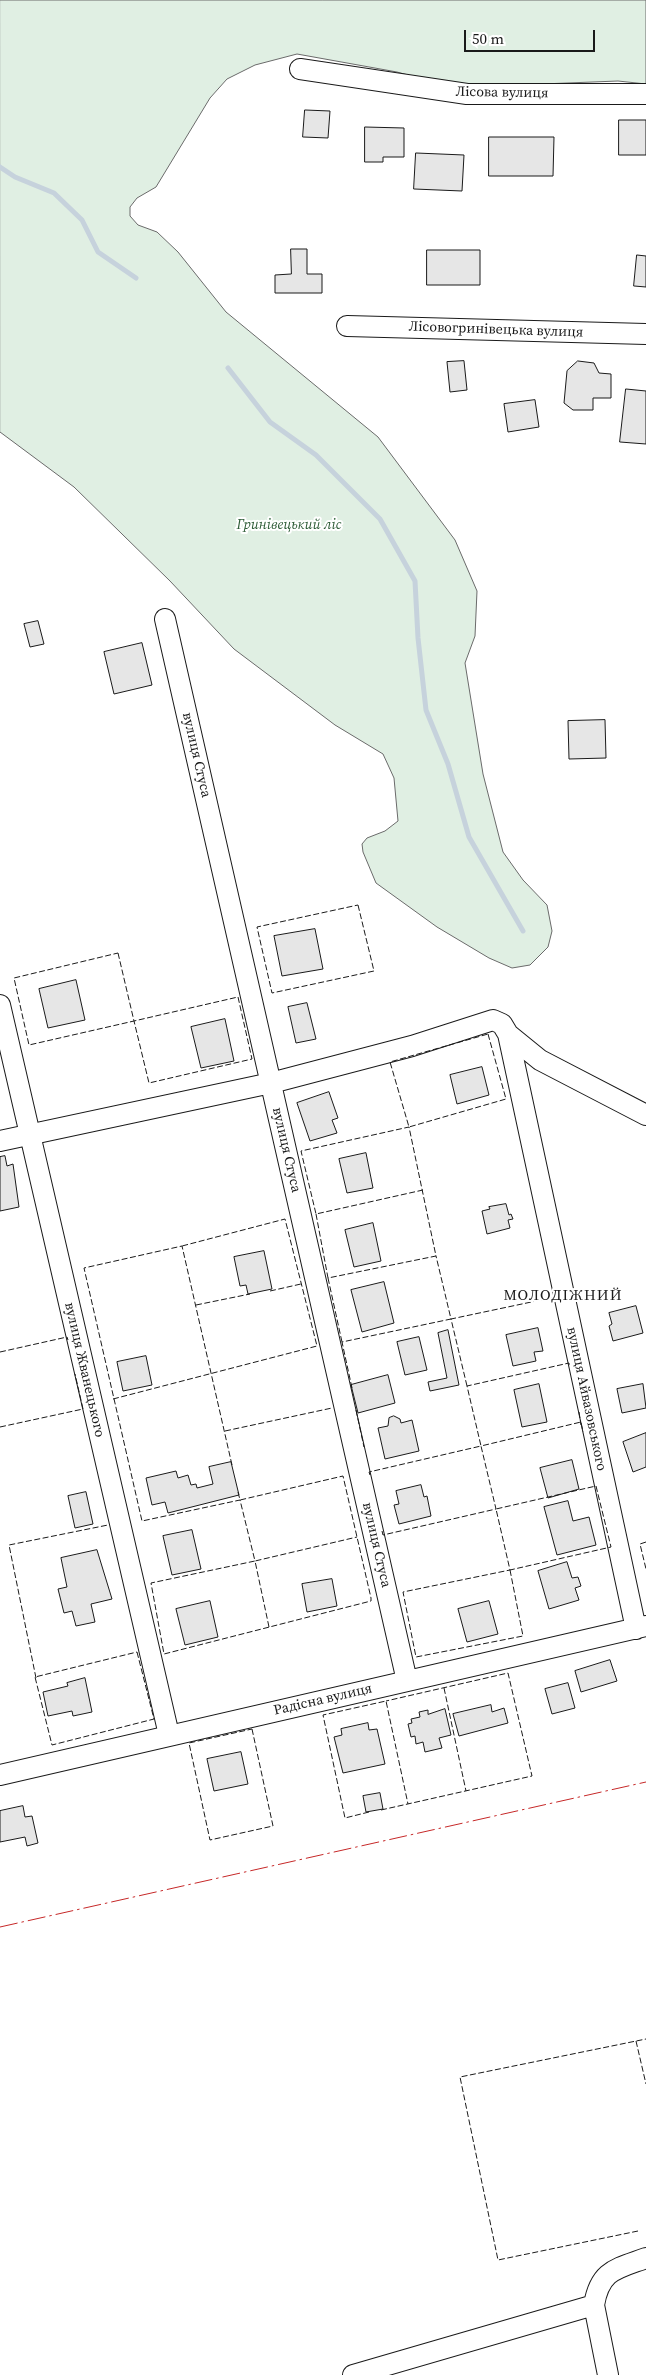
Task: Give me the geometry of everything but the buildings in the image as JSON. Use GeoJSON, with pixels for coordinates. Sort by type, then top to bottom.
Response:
{"type":"FeatureCollection","features":[{"type":"Feature","properties":{"kind":"street","name":"Лісова вулиця"},"geometry":{"type":"LineString","coordinates":[[300,69],[467,94],[646,94]]}},
{"type":"Feature","properties":{"kind":"street","name":"Лісовогринівецька вулиця"},"geometry":{"type":"LineString","coordinates":[[346,326],[646,334]]}},
{"type":"Feature","properties":{"kind":"street","name":"вулиця Стуса"},"geometry":{"type":"LineString","coordinates":[[165,619],[407,1681]]}},
{"type":"Feature","properties":{"kind":"street","name":"вулиця Жванецького"},"geometry":{"type":"LineString","coordinates":[[0,1005],[169,1735]]}},
{"type":"Feature","properties":{"kind":"street"},"geometry":{"type":"LineString","coordinates":[[0,1141],[271,1083],[412,1046],[493,1020],[540,1060],[646,1115]]}},
{"type":"Feature","properties":{"kind":"street","name":"вулиця Айвазовського"},"geometry":{"type":"LineString","coordinates":[[504,1029],[641,1627]]}},
{"type":"Feature","properties":{"kind":"street","name":"Радісна вулиця"},"geometry":{"type":"LineString","coordinates":[[0,1775],[641,1627]]}},
{"type":"Feature","properties":{"kind":"street"},"geometry":{"type":"LineString","coordinates":[[608,2375],[594,2306],[597,2288],[610,2271],[646,2258]]}},
{"type":"Feature","properties":{"kind":"street"},"geometry":{"type":"LineString","coordinates":[[353,2375],[594,2306]]}},
{"type":"Feature","properties":{"kind":"green space","name":"Гринівецький ліс"},"geometry":{"type":"Polygon","coordinates":[[[0,0],[646,0],[646,84],[618,81],[491,86],[444,85],[397,72],[297,54],[255,65],[227,79],[210,98],[156,187],[137,198],[130,207],[130,216],[138,225],[157,232],[178,252],[226,312],[378,437],[455,540],[477,591],[475,636],[465,663],[483,774],[503,852],[523,880],[547,905],[552,931],[548,947],[530,965],[512,968],[489,958],[437,927],[376,883],[363,852],[362,844],[367,838],[385,831],[398,821],[394,778],[383,754],[335,725],[234,649],[170,581],[74,487],[0,432],[0,0]]]}},
{"type":"Feature","properties":{"kind":"waterway"},"geometry":{"type":"LineString","coordinates":[[0,167],[15,177],[54,193],[82,220],[98,252],[136,278]]}},
{"type":"Feature","properties":{"kind":"waterway"},"geometry":{"type":"LineString","coordinates":[[228,368],[270,422],[316,455],[380,519],[415,581],[418,638],[426,710],[448,764],[469,837],[523,931]]}},
{"type":"Feature","properties":{"kind":"fence"},"geometry":{"type":"LineString","coordinates":[[358,905],[374,971],[272,993],[257,927],[358,905]]}},
{"type":"Feature","properties":{"kind":"fence"},"geometry":{"type":"LineString","coordinates":[[118,953],[134,1021],[29,1045],[14,978],[118,953]]}},
{"type":"Feature","properties":{"kind":"fence"},"geometry":{"type":"LineString","coordinates":[[238,997],[252,1059],[149,1083],[134,1021],[238,997]]}},
{"type":"Feature","properties":{"kind":"fence"},"geometry":{"type":"LineString","coordinates":[[488,1034],[506,1099],[409,1127],[390,1062],[488,1034]]}},
{"type":"Feature","properties":{"kind":"fence"},"geometry":{"type":"LineString","coordinates":[[316,1214],[328,1278],[436,1256],[409,1127],[301,1151],[316,1214],[423,1190]]}},
{"type":"Feature","properties":{"kind":"fence"},"geometry":{"type":"LineString","coordinates":[[113,1399],[317,1346],[285,1219],[182,1246]]}},
{"type":"Feature","properties":{"kind":"fence"},"geometry":{"type":"LineString","coordinates":[[232,1465],[182,1246],[84,1268],[142,1521],[240,1500],[255,1561],[151,1583],[164,1654],[371,1601],[371,1598]]}},
{"type":"Feature","properties":{"kind":"fence"},"geometry":{"type":"LineString","coordinates":[[352,1388],[342,1342],[451,1319],[436,1256]]}},
{"type":"Feature","properties":{"kind":"fence"},"geometry":{"type":"LineString","coordinates":[[328,1278],[342,1342]]}},
{"type":"Feature","properties":{"kind":"fence"},"geometry":{"type":"LineString","coordinates":[[270,1291],[301,1284]]}},
{"type":"Feature","properties":{"kind":"fence"},"geometry":{"type":"LineString","coordinates":[[196,1305],[250,1294]]}},
{"type":"Feature","properties":{"kind":"fence"},"geometry":{"type":"LineString","coordinates":[[467,1386],[451,1319],[555,1297],[556,1299]]}},
{"type":"Feature","properties":{"kind":"fence"},"geometry":{"type":"LineString","coordinates":[[0,1352],[67,1337],[68,1340]]}},
{"type":"Feature","properties":{"kind":"fence"},"geometry":{"type":"LineString","coordinates":[[370,1475],[369,1472],[481,1446],[467,1386],[569,1363],[569,1366]]}},
{"type":"Feature","properties":{"kind":"fence"},"geometry":{"type":"LineString","coordinates":[[0,1427],[83,1409],[75,1374]]}},
{"type":"Feature","properties":{"kind":"fence"},"geometry":{"type":"LineString","coordinates":[[225,1431],[332,1408]]}},
{"type":"Feature","properties":{"kind":"fence"},"geometry":{"type":"LineString","coordinates":[[356,1410],[364,1447]]}},
{"type":"Feature","properties":{"kind":"fence"},"geometry":{"type":"LineString","coordinates":[[579,1412],[581,1425]]}},
{"type":"Feature","properties":{"kind":"fence"},"geometry":{"type":"LineString","coordinates":[[382,1531],[383,1535],[496,1509],[481,1446],[581,1422],[583,1432]]}},
{"type":"Feature","properties":{"kind":"fence"},"geometry":{"type":"LineString","coordinates":[[238,1492],[240,1500],[343,1476],[371,1598]]}},
{"type":"Feature","properties":{"kind":"fence"},"geometry":{"type":"LineString","coordinates":[[596,1486],[611,1547],[510,1570],[496,1509],[596,1486]]}},
{"type":"Feature","properties":{"kind":"fence"},"geometry":{"type":"LineString","coordinates":[[36,1678],[9,1545],[108,1525]]}},
{"type":"Feature","properties":{"kind":"fence"},"geometry":{"type":"LineString","coordinates":[[269,1627],[255,1561],[357,1537]]}},
{"type":"Feature","properties":{"kind":"fence"},"geometry":{"type":"LineString","coordinates":[[646,1542],[640,1544],[646,1569]]}},
{"type":"Feature","properties":{"kind":"fence"},"geometry":{"type":"LineString","coordinates":[[510,1570],[523,1636],[416,1657],[403,1592],[510,1570]]}},
{"type":"Feature","properties":{"kind":"fence"},"geometry":{"type":"LineString","coordinates":[[137,1652],[154,1719],[52,1745],[35,1677],[137,1652]]}},
{"type":"Feature","properties":{"kind":"fence"},"geometry":{"type":"LineString","coordinates":[[381,1810],[532,1776],[508,1673],[386,1701]]}},
{"type":"Feature","properties":{"kind":"fence"},"geometry":{"type":"LineString","coordinates":[[444,1688],[466,1791]]}},
{"type":"Feature","properties":{"kind":"fence"},"geometry":{"type":"LineString","coordinates":[[369,1812],[345,1818],[323,1715],[386,1701],[408,1804]]}},
{"type":"Feature","properties":{"kind":"fence"},"geometry":{"type":"LineString","coordinates":[[252,1729],[273,1826],[210,1840],[189,1743],[252,1729]]}},
{"type":"Feature","properties":{"kind":"fence"},"geometry":{"type":"LineString","coordinates":[[638,2231],[498,2260],[460,2077],[646,2039]]}},
{"type":"Feature","properties":{"kind":"fence"},"geometry":{"type":"LineString","coordinates":[[636,2041],[646,2084]]}},
{"type":"Feature","properties":{"kind":"power"},"geometry":{"type":"LineString","coordinates":[[0,1927],[646,1782]]}},
{"type":"Feature","properties":{"kind":"district","name":"МОЛОДІЖНИЙ"},"geometry":{"type":"Point","coordinates":[563,1296]}}]}
